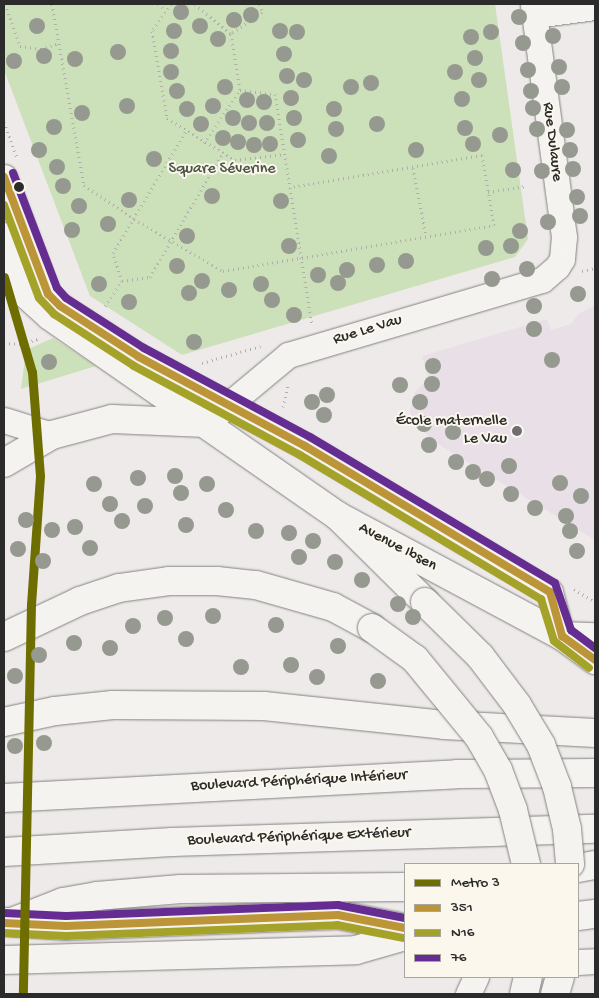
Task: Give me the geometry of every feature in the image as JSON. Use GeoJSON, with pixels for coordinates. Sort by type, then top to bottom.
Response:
{"type":"FeatureCollection","features":[{"type":"Feature","properties":{"kind":"main road"},"geometry":{"type":"LineString","coordinates":[[4,237],[27,295]]}},
{"type":"Feature","properties":{"kind":"main road","name":"Avenue Ibsen"},"geometry":{"type":"LineString","coordinates":[[27,295],[50,316],[338,516],[562,636],[595,660]]}},
{"type":"Feature","properties":{"kind":"main road"},"geometry":{"type":"LineString","coordinates":[[4,463],[52,435],[112,419],[206,423]]}},
{"type":"Feature","properties":{"kind":"main road"},"geometry":{"type":"LineString","coordinates":[[338,516],[480,656],[518,705],[541,746],[557,787],[567,830],[570,863]]}},
{"type":"Feature","properties":{"kind":"main road"},"geometry":{"type":"LineString","coordinates":[[4,637],[80,601],[120,588],[169,581],[217,581],[256,585],[332,607],[372,628],[414,659],[479,737],[498,770],[513,810],[526,863]]}},
{"type":"Feature","properties":{"kind":"main road"},"geometry":{"type":"LineString","coordinates":[[562,636],[595,637]]}},
{"type":"Feature","properties":{"kind":"main road"},"geometry":{"type":"LineString","coordinates":[[4,722],[55,711],[113,705],[225,705],[264,706],[444,725],[595,733]]}},
{"type":"Feature","properties":{"kind":"main road","name":"Boulevard Périphérique Intérieur"},"geometry":{"type":"LineString","coordinates":[[4,798],[457,774],[595,773]]}},
{"type":"Feature","properties":{"kind":"main road","name":"Boulevard Périphérique Extérieur"},"geometry":{"type":"LineString","coordinates":[[4,852],[172,842],[595,829]]}},
{"type":"Feature","properties":{"kind":"main road"},"geometry":{"type":"LineString","coordinates":[[579,868],[595,865]]}},
{"type":"Feature","properties":{"kind":"main road"},"geometry":{"type":"LineString","coordinates":[[8,922],[63,902],[106,895],[181,889],[404,886]]}},
{"type":"Feature","properties":{"kind":"main road"},"geometry":{"type":"LineString","coordinates":[[579,916],[595,914]]}},
{"type":"Feature","properties":{"kind":"main road"},"geometry":{"type":"LineString","coordinates":[[8,922],[66,926],[338,915],[404,928]]}},
{"type":"Feature","properties":{"kind":"main road"},"geometry":{"type":"LineString","coordinates":[[4,960],[356,950],[404,936]]}},
{"type":"Feature","properties":{"kind":"main road"},"geometry":{"type":"LineString","coordinates":[[524,994],[528,978]]}},
{"type":"Feature","properties":{"kind":"main road"},"geometry":{"type":"LineString","coordinates":[[555,994],[560,978]]}},
{"type":"Feature","properties":{"kind":"street"},"geometry":{"type":"LineString","coordinates":[[534,9],[595,7]]}},
{"type":"Feature","properties":{"kind":"street","name":"Rue Dulaure"},"geometry":{"type":"LineString","coordinates":[[534,9],[564,237],[562,259],[550,276]]}},
{"type":"Feature","properties":{"kind":"street"},"geometry":{"type":"LineString","coordinates":[[4,177],[48,294],[60,306],[138,357],[305,446],[550,592],[562,636]]}},
{"type":"Feature","properties":{"kind":"street"},"geometry":{"type":"LineString","coordinates":[[27,295],[31,253]]}},
{"type":"Feature","properties":{"kind":"street","name":"Rue Le Vau"},"geometry":{"type":"LineString","coordinates":[[206,423],[288,355],[550,276]]}},
{"type":"Feature","properties":{"kind":"street"},"geometry":{"type":"LineString","coordinates":[[4,420],[52,435]]}},
{"type":"Feature","properties":{"kind":"street"},"geometry":{"type":"LineString","coordinates":[[579,962],[595,961]]}},
{"type":"Feature","properties":{"kind":"street"},"geometry":{"type":"LineString","coordinates":[[468,994],[476,978]]}},
{"type":"Feature","properties":{"kind":"path"},"geometry":{"type":"LineString","coordinates":[[5,4],[20,46],[41,49],[59,43]]}},
{"type":"Feature","properties":{"kind":"path"},"geometry":{"type":"LineString","coordinates":[[52,4],[84,185],[134,219],[223,271],[494,225],[482,155],[290,187]]}},
{"type":"Feature","properties":{"kind":"path"},"geometry":{"type":"LineString","coordinates":[[158,4],[166,10]]}},
{"type":"Feature","properties":{"kind":"path"},"geometry":{"type":"LineString","coordinates":[[171,4],[152,31],[168,118],[235,160],[285,154]]}},
{"type":"Feature","properties":{"kind":"path"},"geometry":{"type":"LineString","coordinates":[[195,4],[231,34],[240,90],[204,142]]}},
{"type":"Feature","properties":{"kind":"path"},"geometry":{"type":"LineString","coordinates":[[231,34],[262,12],[260,4]]}},
{"type":"Feature","properties":{"kind":"path"},"geometry":{"type":"LineString","coordinates":[[240,90],[275,94],[312,325]]}},
{"type":"Feature","properties":{"kind":"path"},"geometry":{"type":"LineString","coordinates":[[122,281],[113,253],[186,130]]}},
{"type":"Feature","properties":{"kind":"path"},"geometry":{"type":"LineString","coordinates":[[103,308],[122,281],[150,277],[222,153]]}},
{"type":"Feature","properties":{"kind":"path"},"geometry":{"type":"LineString","coordinates":[[413,168],[426,236]]}},
{"type":"Feature","properties":{"kind":"path"},"geometry":{"type":"LineString","coordinates":[[488,192],[527,186]]}},
{"type":"Feature","properties":{"kind":"path"},"geometry":{"type":"LineString","coordinates":[[4,343],[30,342],[44,335]]}},
{"type":"Feature","properties":{"kind":"path"},"geometry":{"type":"LineString","coordinates":[[201,364],[268,344]]}},
{"type":"Feature","properties":{"kind":"shaded area"},"geometry":{"type":"Polygon","coordinates":[[[595,305],[595,540],[435,442],[413,422],[410,411],[415,392],[428,378],[422,356],[547,319],[551,330],[571,324],[578,314],[595,305]]]}},
{"type":"Feature","properties":{"kind":"green space","name":"Square Séverine"},"geometry":{"type":"Polygon","coordinates":[[[4,4],[495,4],[528,239],[515,257],[182,355],[90,296],[4,70],[4,4]]]}},
{"type":"Feature","properties":{"kind":"green space"},"geometry":{"type":"Polygon","coordinates":[[[53,338],[96,366],[21,389],[26,350],[53,338]]]}},
{"type":"Feature","properties":{"kind":"metro line","name":"3"},"geometry":{"type":"LineString","coordinates":[[4,277],[32,372],[40,476],[31,604],[23,994]]}},
{"type":"Feature","properties":{"kind":"transit line","name":"76"},"geometry":{"type":"LineString","coordinates":[[13,173],[57,288],[66,298],[144,348],[310,437],[555,583],[571,630],[595,648]]}},
{"type":"Feature","properties":{"kind":"transit line","name":"351"},"geometry":{"type":"LineString","coordinates":[[4,177],[48,294],[60,306],[139,357],[305,446],[550,592],[562,636],[595,660]]}},
{"type":"Feature","properties":{"kind":"transit line","name":"N16"},"geometry":{"type":"LineString","coordinates":[[4,205],[39,298],[54,314],[134,366],[300,455],[541,599],[554,641],[589,668]]}},
{"type":"Feature","properties":{"kind":"transit line","name":"76"},"geometry":{"type":"LineString","coordinates":[[4,913],[66,916],[338,905],[404,918]]}},
{"type":"Feature","properties":{"kind":"transit line","name":"351"},"geometry":{"type":"LineString","coordinates":[[4,923],[66,926],[338,915],[404,928]]}},
{"type":"Feature","properties":{"kind":"transit line","name":"N16"},"geometry":{"type":"LineString","coordinates":[[4,933],[66,936],[337,925],[403,938]]}},
{"type":"Feature","properties":{"kind":"place","name":"École maternelle Le Vau"},"geometry":{"type":"Point","coordinates":[517,431]}}]}
